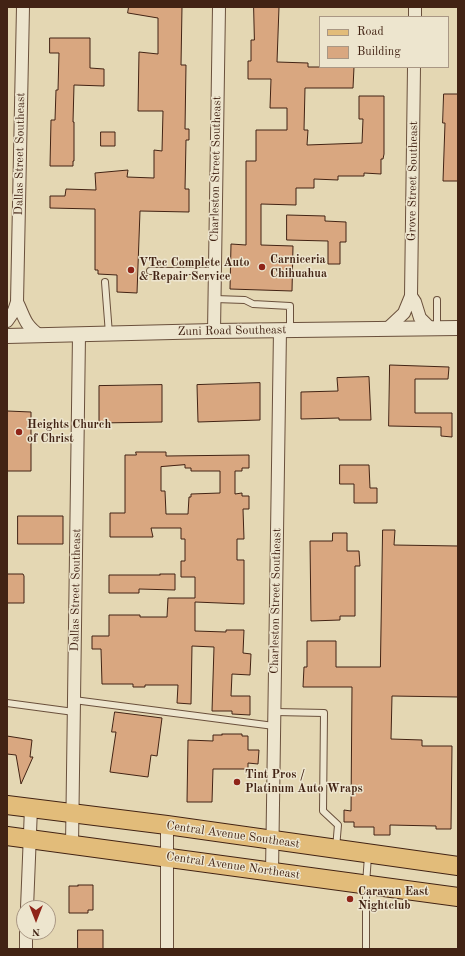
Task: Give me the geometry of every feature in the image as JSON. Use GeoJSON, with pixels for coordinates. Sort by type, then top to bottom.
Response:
{"type":"FeatureCollection","features":[{"type":"Feature","properties":{"kind":"main road","name":"Central Avenue Southeast"},"geometry":{"type":"LineString","coordinates":[[7,805],[168,825],[458,866]]}},
{"type":"Feature","properties":{"kind":"main road","name":"Central Avenue Northeast"},"geometry":{"type":"LineString","coordinates":[[7,836],[458,897]]}},
{"type":"Feature","properties":{"kind":"street","name":"Dallas Street Southeast"},"geometry":{"type":"LineString","coordinates":[[23,7],[18,302],[25,321],[30,328],[39,335]]}},
{"type":"Feature","properties":{"kind":"street","name":"Charleston Street Southeast"},"geometry":{"type":"LineString","coordinates":[[214,331],[219,7]]}},
{"type":"Feature","properties":{"kind":"street","name":"Grove Street Southeast"},"geometry":{"type":"LineString","coordinates":[[387,329],[404,313],[411,296],[414,68]]}},
{"type":"Feature","properties":{"kind":"street","name":"Grove Street Southeast"},"geometry":{"type":"LineString","coordinates":[[411,296],[415,302],[420,318],[433,328]]}},
{"type":"Feature","properties":{"kind":"street","name":"Dallas Street Southeast"},"geometry":{"type":"LineString","coordinates":[[7,321],[18,302]]}},
{"type":"Feature","properties":{"kind":"street","name":"Zuni Road Southeast"},"geometry":{"type":"LineString","coordinates":[[7,336],[214,331],[458,328]]}},
{"type":"Feature","properties":{"kind":"street","name":"Charleston Street Southeast"},"geometry":{"type":"LineString","coordinates":[[272,872],[274,726],[285,330]]}},
{"type":"Feature","properties":{"kind":"street","name":"Dallas Street Southeast"},"geometry":{"type":"LineString","coordinates":[[72,845],[79,335]]}},
{"type":"Feature","properties":{"kind":"street"},"geometry":{"type":"LineString","coordinates":[[27,900],[30,808]]}},
{"type":"Feature","properties":{"kind":"street"},"geometry":{"type":"LineString","coordinates":[[167,949],[168,825]]}},
{"type":"Feature","properties":{"kind":"lane"},"geometry":{"type":"LineString","coordinates":[[150,271],[215,271]]}},
{"type":"Feature","properties":{"kind":"lane"},"geometry":{"type":"LineString","coordinates":[[105,282],[109,334]]}},
{"type":"Feature","properties":{"kind":"lane"},"geometry":{"type":"LineString","coordinates":[[215,299],[245,300],[253,304],[290,306],[285,330]]}},
{"type":"Feature","properties":{"kind":"lane"},"geometry":{"type":"LineString","coordinates":[[433,328],[437,300]]}},
{"type":"Feature","properties":{"kind":"lane"},"geometry":{"type":"LineString","coordinates":[[7,703],[74,706],[274,726]]}},
{"type":"Feature","properties":{"kind":"lane"},"geometry":{"type":"LineString","coordinates":[[275,712],[324,713],[323,811],[338,825],[336,849]]}},
{"type":"Feature","properties":{"kind":"lane"},"geometry":{"type":"LineString","coordinates":[[366,949],[366,884],[368,854]]}},
{"type":"Feature","properties":{"kind":"building"},"geometry":{"type":"Polygon","coordinates":[[[129,7],[182,7],[181,65],[186,65],[185,129],[189,129],[189,140],[186,140],[185,189],[189,189],[189,212],[140,211],[137,293],[117,292],[117,275],[98,274],[98,270],[95,270],[95,209],[50,208],[50,196],[65,196],[66,189],[96,190],[95,173],[128,170],[127,177],[154,178],[154,150],[162,151],[163,111],[138,111],[139,52],[158,54],[158,18],[128,13],[129,7]]]}},
{"type":"Feature","properties":{"kind":"building"},"geometry":{"type":"Polygon","coordinates":[[[254,7],[279,7],[277,62],[308,63],[308,67],[319,68],[354,68],[353,88],[305,88],[304,130],[308,130],[307,145],[362,143],[363,119],[359,119],[359,96],[384,96],[384,154],[383,159],[381,159],[381,174],[364,173],[364,176],[338,176],[338,180],[314,179],[314,188],[296,188],[296,205],[261,204],[261,245],[293,246],[292,291],[230,289],[231,244],[246,245],[246,161],[256,161],[256,130],[287,130],[287,108],[270,108],[271,79],[248,79],[248,61],[251,61],[251,40],[254,40],[254,7]]]}},
{"type":"Feature","properties":{"kind":"building"},"geometry":{"type":"Polygon","coordinates":[[[50,38],[90,38],[90,68],[104,69],[104,86],[74,85],[73,166],[50,166],[51,120],[55,120],[56,90],[58,90],[59,53],[50,53],[50,38]]]}},
{"type":"Feature","properties":{"kind":"building"},"geometry":{"type":"Polygon","coordinates":[[[444,94],[458,94],[458,181],[443,181],[445,123],[443,123],[444,94]]]}},
{"type":"Feature","properties":{"kind":"building"},"geometry":{"type":"Polygon","coordinates":[[[101,132],[115,132],[115,146],[101,146],[101,132]]]}},
{"type":"Feature","properties":{"kind":"building"},"geometry":{"type":"Polygon","coordinates":[[[287,215],[325,216],[325,221],[346,222],[346,242],[340,242],[340,264],[328,264],[328,241],[287,240],[287,215]]]}},
{"type":"Feature","properties":{"kind":"building"},"geometry":{"type":"Polygon","coordinates":[[[390,365],[449,367],[448,379],[415,379],[415,413],[452,413],[452,437],[441,436],[441,427],[389,426],[390,365]]]}},
{"type":"Feature","properties":{"kind":"building"},"geometry":{"type":"Polygon","coordinates":[[[369,377],[371,420],[339,420],[339,418],[301,419],[301,392],[338,391],[337,378],[369,377]]]}},
{"type":"Feature","properties":{"kind":"building"},"geometry":{"type":"Polygon","coordinates":[[[260,383],[260,420],[198,422],[197,385],[260,383]]]}},
{"type":"Feature","properties":{"kind":"building"},"geometry":{"type":"Polygon","coordinates":[[[162,385],[162,422],[99,423],[99,386],[162,385]]]}},
{"type":"Feature","properties":{"kind":"building"},"geometry":{"type":"Polygon","coordinates":[[[7,411],[31,412],[31,471],[7,471],[7,411]]]}},
{"type":"Feature","properties":{"kind":"building"},"geometry":{"type":"Polygon","coordinates":[[[136,452],[166,452],[166,456],[249,455],[249,468],[242,468],[242,471],[235,471],[235,494],[242,493],[242,496],[249,496],[249,509],[243,509],[244,539],[237,539],[237,560],[244,560],[244,604],[195,602],[195,631],[226,632],[226,630],[244,630],[243,653],[251,654],[250,675],[232,674],[231,696],[250,696],[250,715],[232,714],[232,711],[212,711],[214,647],[192,646],[191,704],[177,703],[178,685],[145,685],[145,687],[133,687],[133,684],[102,684],[101,649],[92,649],[92,636],[109,636],[109,615],[167,617],[168,598],[195,598],[195,577],[181,577],[181,561],[185,561],[185,539],[181,539],[181,528],[151,528],[153,537],[110,537],[110,513],[125,513],[125,455],[136,455],[136,452]],[[185,465],[161,467],[161,491],[165,491],[166,514],[188,514],[189,497],[191,497],[191,494],[220,493],[220,471],[191,471],[191,468],[185,468],[185,465]]]}},
{"type":"Feature","properties":{"kind":"building"},"geometry":{"type":"Polygon","coordinates":[[[340,465],[369,465],[370,488],[377,488],[377,503],[354,503],[354,484],[340,484],[340,465]]]}},
{"type":"Feature","properties":{"kind":"building"},"geometry":{"type":"Polygon","coordinates":[[[18,516],[63,516],[63,544],[18,544],[18,516]]]}},
{"type":"Feature","properties":{"kind":"building"},"geometry":{"type":"Polygon","coordinates":[[[383,530],[395,530],[394,545],[458,546],[458,697],[392,696],[391,739],[422,740],[422,746],[452,746],[451,829],[436,829],[436,826],[390,825],[390,835],[374,835],[374,827],[354,827],[354,822],[344,822],[344,810],[351,811],[352,687],[303,687],[304,667],[307,667],[307,641],[336,641],[336,667],[380,667],[383,530]]]}},
{"type":"Feature","properties":{"kind":"building"},"geometry":{"type":"Polygon","coordinates":[[[333,533],[347,533],[347,551],[359,551],[360,566],[355,566],[355,616],[340,616],[340,620],[311,621],[310,541],[332,541],[333,533]]]}},
{"type":"Feature","properties":{"kind":"building"},"geometry":{"type":"Polygon","coordinates":[[[7,574],[23,574],[24,603],[7,603],[7,574]]]}},
{"type":"Feature","properties":{"kind":"building"},"geometry":{"type":"Polygon","coordinates":[[[175,574],[175,590],[139,589],[139,593],[109,593],[109,575],[175,574]]]}},
{"type":"Feature","properties":{"kind":"building"},"geometry":{"type":"Polygon","coordinates":[[[115,712],[162,718],[157,756],[151,755],[148,777],[110,772],[116,732],[112,732],[115,712]]]}},
{"type":"Feature","properties":{"kind":"building"},"geometry":{"type":"Polygon","coordinates":[[[242,734],[242,736],[248,736],[248,750],[259,750],[258,764],[248,763],[248,769],[213,769],[212,802],[187,802],[188,740],[213,741],[213,735],[242,734]]]}},
{"type":"Feature","properties":{"kind":"building"},"geometry":{"type":"Polygon","coordinates":[[[7,736],[32,740],[30,757],[33,757],[21,784],[16,755],[7,754],[7,736]]]}},
{"type":"Feature","properties":{"kind":"building"},"geometry":{"type":"Polygon","coordinates":[[[93,885],[93,910],[88,910],[88,913],[69,913],[69,886],[93,885]]]}},
{"type":"Feature","properties":{"kind":"building"},"geometry":{"type":"Polygon","coordinates":[[[78,930],[103,930],[103,949],[78,949],[78,930]]]}},
{"type":"Feature","properties":{"kind":"place","name":"Carniceria Chihuahua"},"geometry":{"type":"Point","coordinates":[262,267]}},
{"type":"Feature","properties":{"kind":"place","name":"VTec Complete Auto & Repair Service"},"geometry":{"type":"Point","coordinates":[131,270]}},
{"type":"Feature","properties":{"kind":"place","name":"Heights Church of Christ"},"geometry":{"type":"Point","coordinates":[19,432]}},
{"type":"Feature","properties":{"kind":"place","name":"Tint Pros / Platinum Auto Wraps"},"geometry":{"type":"Point","coordinates":[237,782]}},
{"type":"Feature","properties":{"kind":"place","name":"Caravan East Nightclub"},"geometry":{"type":"Point","coordinates":[350,899]}}]}
